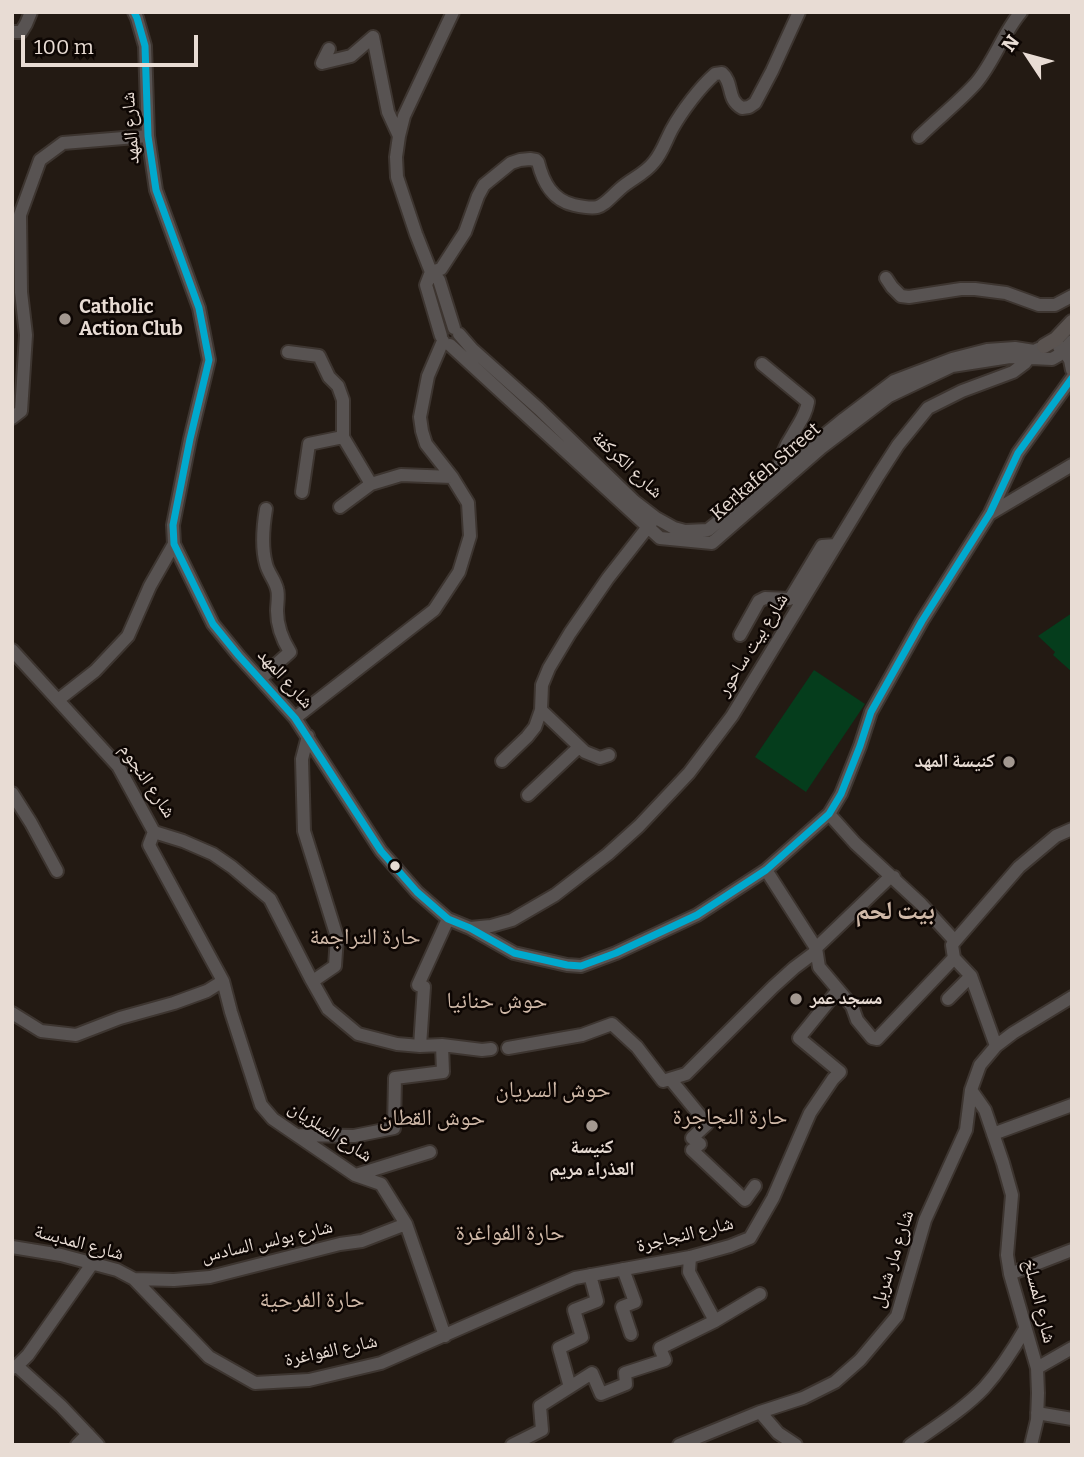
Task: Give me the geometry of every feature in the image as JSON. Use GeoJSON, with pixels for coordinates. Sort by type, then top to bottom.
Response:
{"type":"FeatureCollection","features":[{"type":"Feature","properties":{"kind":"main road"},"geometry":{"type":"LineString","coordinates":[[1036,352],[1056,339],[1072,322]]}},
{"type":"Feature","properties":{"kind":"street"},"geometry":{"type":"LineString","coordinates":[[12,32],[21,32],[31,12]]}},
{"type":"Feature","properties":{"kind":"street","name":"شارع المهد"},"geometry":{"type":"LineString","coordinates":[[134,12],[145,46],[148,136],[156,190],[199,308],[209,360],[173,525],[174,544],[213,624],[295,718],[381,851],[417,892],[448,919],[514,953],[581,966],[616,953],[697,915],[766,870],[829,814]]}},
{"type":"Feature","properties":{"kind":"street","name":"شارع الكركفة"},"geometry":{"type":"LineString","coordinates":[[453,12],[413,95],[399,136],[397,177],[416,234],[431,272],[439,280],[457,331],[472,349],[624,492],[652,523],[685,531],[708,530],[780,477],[844,419],[894,381],[952,359],[987,351],[1015,348],[1036,352]]}},
{"type":"Feature","properties":{"kind":"street"},"geometry":{"type":"LineString","coordinates":[[625,558],[660,538],[652,523],[628,509],[445,340],[426,285],[431,272],[441,269],[465,232],[481,189],[511,163],[536,160],[551,194],[567,204],[592,209],[610,200],[654,163],[679,117],[715,74],[722,73],[726,76],[732,99],[739,107],[749,107],[755,103],[799,12]]}},
{"type":"Feature","properties":{"kind":"street"},"geometry":{"type":"LineString","coordinates":[[919,137],[977,82],[1021,12]]}},
{"type":"Feature","properties":{"kind":"street"},"geometry":{"type":"LineString","coordinates":[[330,49],[322,63],[351,56],[373,37],[388,112],[399,136]]}},
{"type":"Feature","properties":{"kind":"street"},"geometry":{"type":"LineString","coordinates":[[12,418],[20,411],[26,335],[21,292],[20,215],[40,160],[63,143],[148,136]]}},
{"type":"Feature","properties":{"kind":"street"},"geometry":{"type":"LineString","coordinates":[[886,278],[901,296],[909,297],[975,289],[1006,293],[1039,305],[1055,305],[1072,296]]}},
{"type":"Feature","properties":{"kind":"street"},"geometry":{"type":"LineString","coordinates":[[445,340],[457,341],[457,331]]}},
{"type":"Feature","properties":{"kind":"street"},"geometry":{"type":"LineString","coordinates":[[295,718],[434,610],[459,572],[470,536],[468,503],[426,444],[420,416],[428,376],[445,340]]}},
{"type":"Feature","properties":{"kind":"street"},"geometry":{"type":"LineString","coordinates":[[1036,352],[1055,346],[1068,346]]}},
{"type":"Feature","properties":{"kind":"street"},"geometry":{"type":"LineString","coordinates":[[1036,352],[1052,359],[1068,346]]}},
{"type":"Feature","properties":{"kind":"street"},"geometry":{"type":"LineString","coordinates":[[1068,346],[1072,370]]}},
{"type":"Feature","properties":{"kind":"street"},"geometry":{"type":"LineString","coordinates":[[288,352],[319,356],[329,377],[338,386],[343,400],[343,437],[371,484]]}},
{"type":"Feature","properties":{"kind":"street","name":"شارع بيت ساحور"},"geometry":{"type":"LineString","coordinates":[[470,928],[512,920],[555,895],[608,854],[647,817],[689,773],[732,716],[898,445],[928,408],[962,391],[1013,372],[1036,352]]}},
{"type":"Feature","properties":{"kind":"street"},"geometry":{"type":"LineString","coordinates":[[762,364],[808,402],[805,416],[781,456],[780,477]]}},
{"type":"Feature","properties":{"kind":"street"},"geometry":{"type":"LineString","coordinates":[[955,940],[894,877],[855,843],[829,814],[841,794],[871,712],[922,621],[990,513],[1018,453],[1072,378]]}},
{"type":"Feature","properties":{"kind":"street"},"geometry":{"type":"LineString","coordinates":[[302,492],[309,444],[343,437]]}},
{"type":"Feature","properties":{"kind":"street"},"geometry":{"type":"LineString","coordinates":[[990,513],[1072,465]]}},
{"type":"Feature","properties":{"kind":"street"},"geometry":{"type":"LineString","coordinates":[[340,507],[371,484],[401,475],[452,477]]}},
{"type":"Feature","properties":{"kind":"street","name":"Kerkafeh Street"},"geometry":{"type":"LineString","coordinates":[[660,538],[712,543],[780,477]]}},
{"type":"Feature","properties":{"kind":"street"},"geometry":{"type":"LineString","coordinates":[[260,679],[290,652],[281,637],[278,625],[279,592],[266,566],[263,548],[266,509]]}},
{"type":"Feature","properties":{"kind":"street"},"geometry":{"type":"LineString","coordinates":[[625,558],[633,534],[628,509]]}},
{"type":"Feature","properties":{"kind":"street"},"geometry":{"type":"LineString","coordinates":[[502,761],[535,727],[541,710],[542,685],[558,652],[602,587],[652,523]]}},
{"type":"Feature","properties":{"kind":"street"},"geometry":{"type":"LineString","coordinates":[[58,700],[95,671],[128,636],[150,586],[174,544]]}},
{"type":"Feature","properties":{"kind":"street"},"geometry":{"type":"LineString","coordinates":[[740,635],[759,601],[765,598],[790,599],[822,546],[836,545]]}},
{"type":"Feature","properties":{"kind":"street","name":"شارع النجوم"},"geometry":{"type":"LineString","coordinates":[[12,650],[118,766],[155,832],[213,854],[270,898],[328,1009],[358,1034],[397,1044],[491,1049]]}},
{"type":"Feature","properties":{"kind":"street"},"geometry":{"type":"LineString","coordinates":[[541,710],[579,747],[600,758],[609,755]]}},
{"type":"Feature","properties":{"kind":"street"},"geometry":{"type":"LineString","coordinates":[[308,736],[302,759],[304,831],[337,937],[335,966],[313,981]]}},
{"type":"Feature","properties":{"kind":"street"},"geometry":{"type":"LineString","coordinates":[[528,795],[579,747]]}},
{"type":"Feature","properties":{"kind":"street"},"geometry":{"type":"LineString","coordinates":[[12,793],[57,871]]}},
{"type":"Feature","properties":{"kind":"street"},"geometry":{"type":"LineString","coordinates":[[996,1046],[971,976],[954,958],[952,945],[1019,867],[1056,835],[1072,829]]}},
{"type":"Feature","properties":{"kind":"street","name":"شارع السلزيان"},"geometry":{"type":"LineString","coordinates":[[155,832],[149,845],[223,981],[261,1105],[273,1119],[355,1175],[382,1184],[406,1224]]}},
{"type":"Feature","properties":{"kind":"street"},"geometry":{"type":"LineString","coordinates":[[766,870],[816,948],[819,967],[852,1006],[857,1020],[872,1038],[877,1039],[954,958]]}},
{"type":"Feature","properties":{"kind":"street"},"geometry":{"type":"LineString","coordinates":[[667,1081],[686,1074],[889,878],[894,877]]}},
{"type":"Feature","properties":{"kind":"street"},"geometry":{"type":"LineString","coordinates":[[420,1046],[424,987],[418,985],[448,919]]}},
{"type":"Feature","properties":{"kind":"street"},"geometry":{"type":"LineString","coordinates":[[948,999],[971,976]]}},
{"type":"Feature","properties":{"kind":"street"},"geometry":{"type":"LineString","coordinates":[[12,1013],[41,1031],[76,1035],[120,1018],[174,1003],[206,991],[223,981]]}},
{"type":"Feature","properties":{"kind":"street","name":"شارع النجاجرة"},"geometry":{"type":"LineString","coordinates":[[607,1271],[690,1257],[750,1238],[773,1198],[810,1113],[840,1072],[800,1038],[838,990]]}},
{"type":"Feature","properties":{"kind":"street","name":"شارع مار شربل"},"geometry":{"type":"LineString","coordinates":[[679,1445],[760,1412],[803,1398],[835,1382],[860,1360],[898,1316],[925,1220],[967,1130],[971,1090],[980,1065],[996,1046],[1013,1032],[1072,997]]}},
{"type":"Feature","properties":{"kind":"street"},"geometry":{"type":"LineString","coordinates":[[508,1048],[582,1035],[612,1024],[707,1124],[692,1138],[700,1144],[692,1150],[745,1200],[755,1186]]}},
{"type":"Feature","properties":{"kind":"street"},"geometry":{"type":"LineString","coordinates":[[297,1135],[354,1136],[394,1128],[395,1078],[443,1072],[442,1045]]}},
{"type":"Feature","properties":{"kind":"street","name":"شارع المسلخ"},"geometry":{"type":"LineString","coordinates":[[971,1090],[985,1110],[1012,1195],[1007,1255],[1037,1368],[1037,1413],[1031,1445]]}},
{"type":"Feature","properties":{"kind":"street"},"geometry":{"type":"LineString","coordinates":[[993,1134],[1072,1105]]}},
{"type":"Feature","properties":{"kind":"street"},"geometry":{"type":"LineString","coordinates":[[355,1175],[429,1152]]}},
{"type":"Feature","properties":{"kind":"street"},"geometry":{"type":"LineString","coordinates":[[406,1224],[445,1336]]}},
{"type":"Feature","properties":{"kind":"street","name":"شارع بولس السادس"},"geometry":{"type":"LineString","coordinates":[[134,1279],[209,1277],[340,1244],[362,1241],[406,1224]]}},
{"type":"Feature","properties":{"kind":"street","name":"شارع المدبسة"},"geometry":{"type":"LineString","coordinates":[[12,1247],[61,1255],[117,1270],[134,1279]]}},
{"type":"Feature","properties":{"kind":"street"},"geometry":{"type":"LineString","coordinates":[[1010,1274],[1072,1250]]}},
{"type":"Feature","properties":{"kind":"street"},"geometry":{"type":"LineString","coordinates":[[690,1257],[689,1272],[715,1321]]}},
{"type":"Feature","properties":{"kind":"street"},"geometry":{"type":"LineString","coordinates":[[92,1264],[28,1355],[14,1367],[52,1399],[98,1445]]}},
{"type":"Feature","properties":{"kind":"street"},"geometry":{"type":"LineString","coordinates":[[623,1269],[635,1302],[622,1307],[631,1334]]}},
{"type":"Feature","properties":{"kind":"street","name":"شارع الفواغرة"},"geometry":{"type":"LineString","coordinates":[[134,1279],[209,1357],[255,1384],[309,1380],[381,1363],[545,1290],[575,1278],[607,1271]]}},
{"type":"Feature","properties":{"kind":"street"},"geometry":{"type":"LineString","coordinates":[[570,1387],[559,1348],[582,1337],[574,1310],[597,1301],[590,1275]]}},
{"type":"Feature","properties":{"kind":"street"},"geometry":{"type":"LineString","coordinates":[[512,1445],[541,1430],[540,1406],[592,1373],[601,1394],[626,1384],[625,1373],[665,1360],[660,1348],[715,1321],[760,1294]]}},
{"type":"Feature","properties":{"kind":"street"},"geometry":{"type":"LineString","coordinates":[[909,1445],[956,1412],[984,1388],[1011,1354],[1025,1329]]}},
{"type":"Feature","properties":{"kind":"street"},"geometry":{"type":"LineString","coordinates":[[1037,1368],[1072,1348]]}},
{"type":"Feature","properties":{"kind":"street"},"geometry":{"type":"LineString","coordinates":[[760,1412],[778,1433],[796,1445]]}},
{"type":"Feature","properties":{"kind":"street"},"geometry":{"type":"LineString","coordinates":[[1037,1413],[1072,1419]]}},
{"type":"Feature","properties":{"kind":"street"},"geometry":{"type":"LineString","coordinates":[[698,1445],[725,1432],[731,1424]]}},
{"type":"Feature","properties":{"kind":"street"},"geometry":{"type":"LineString","coordinates":[[77,1445],[88,1434]]}},
{"type":"Feature","properties":{"kind":"green space"},"geometry":{"type":"Polygon","coordinates":[[[1072,613],[1072,672],[1053,655],[1055,652],[1038,636],[1072,613]]]}},
{"type":"Feature","properties":{"kind":"green space"},"geometry":{"type":"Polygon","coordinates":[[[814,670],[865,704],[806,792],[755,757],[814,670]]]}},
{"type":"Feature","properties":{"kind":"transit line"},"geometry":{"type":"LineString","coordinates":[[134,12],[145,46],[148,136],[156,190],[199,308],[209,360],[173,525],[174,544],[213,624],[295,718],[381,851],[417,892],[448,919],[514,953],[581,966],[616,953],[697,915],[766,870],[829,814],[841,794],[871,712],[922,621],[990,513],[1018,453],[1072,378]]}},
{"type":"Feature","properties":{"kind":"place","name":"Catholic Action Club"},"geometry":{"type":"Point","coordinates":[65,319]}},
{"type":"Feature","properties":{"kind":"place","name":"كنيسة المهد"},"geometry":{"type":"Point","coordinates":[1009,762]}},
{"type":"Feature","properties":{"kind":"place","name":"مسجد عمر"},"geometry":{"type":"Point","coordinates":[796,999]}},
{"type":"Feature","properties":{"kind":"place","name":"كنيسة العذراء مريم"},"geometry":{"type":"Point","coordinates":[592,1126]}},
{"type":"Feature","properties":{"kind":"district","name":"بيت لحم"},"geometry":{"type":"Point","coordinates":[895,912]}},
{"type":"Feature","properties":{"kind":"district","name":"حارة التراجمة"},"geometry":{"type":"Point","coordinates":[365,938]}},
{"type":"Feature","properties":{"kind":"district","name":"حوش حنانيا"},"geometry":{"type":"Point","coordinates":[497,1002]}},
{"type":"Feature","properties":{"kind":"district","name":"حوش السريان"},"geometry":{"type":"Point","coordinates":[553,1091]}},
{"type":"Feature","properties":{"kind":"district","name":"حارة النجاجرة"},"geometry":{"type":"Point","coordinates":[730,1118]}},
{"type":"Feature","properties":{"kind":"district","name":"حوش القطان"},"geometry":{"type":"Point","coordinates":[432,1119]}},
{"type":"Feature","properties":{"kind":"district","name":"حارة الفواغرة"},"geometry":{"type":"Point","coordinates":[510,1234]}},
{"type":"Feature","properties":{"kind":"district","name":"حارة الفرحية"},"geometry":{"type":"Point","coordinates":[312,1301]}}]}
